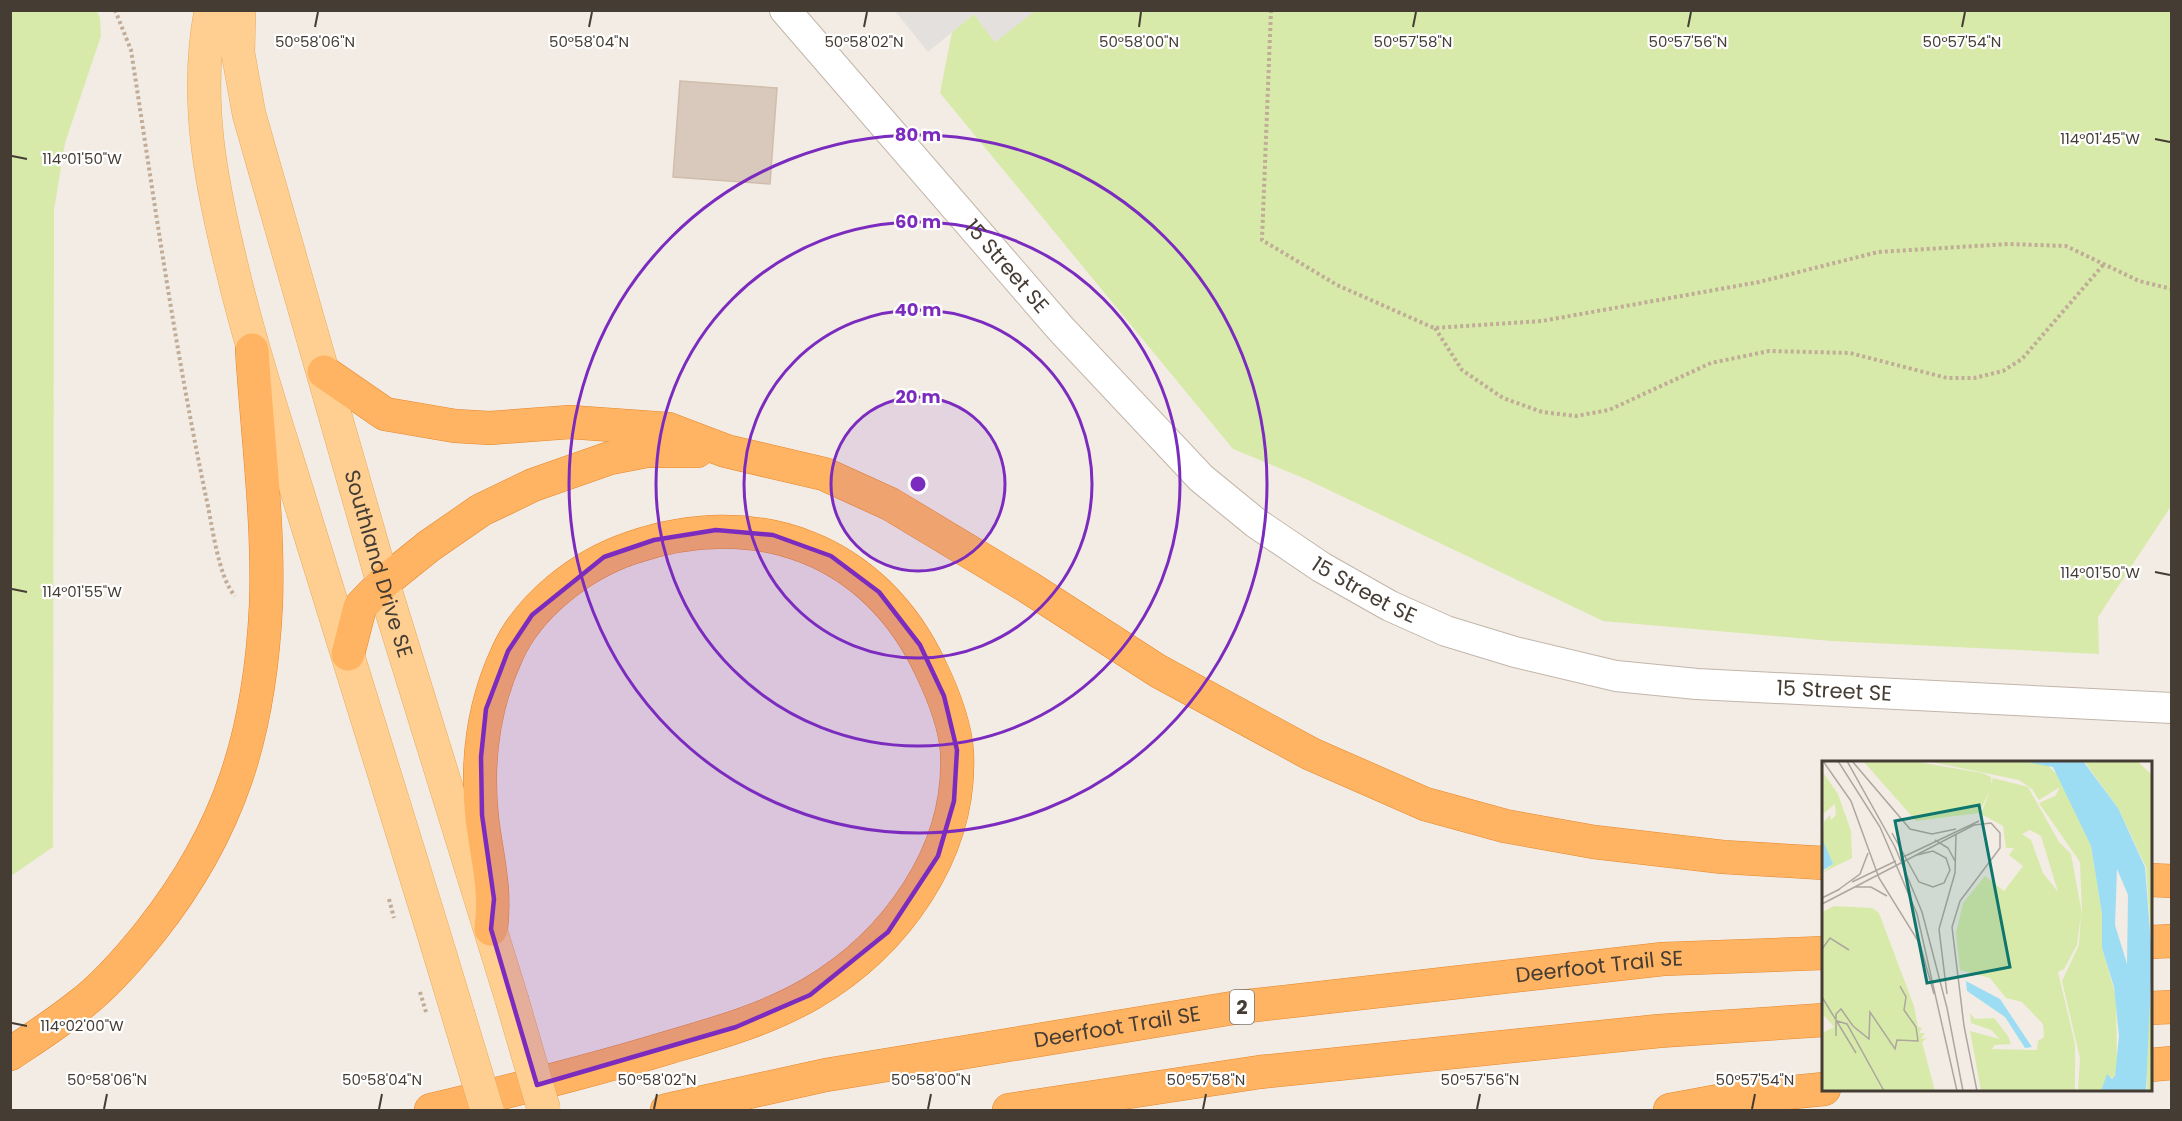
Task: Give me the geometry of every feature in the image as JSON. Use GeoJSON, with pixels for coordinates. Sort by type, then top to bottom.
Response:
{"type":"FeatureCollection","features":[{"type":"Feature","properties":{"kind":"highway"},"geometry":{"type":"LineString","coordinates":[[10,1054],[82,1004],[132,954],[200,862],[230,802],[245,751],[260,681],[266,602],[252,350]]}},
{"type":"Feature","properties":{"kind":"highway"},"geometry":{"type":"LineString","coordinates":[[324,372],[385,414],[455,426],[490,428],[570,422],[668,429],[726,451],[824,474],[890,504],[1028,587],[1158,671],[1311,754],[1425,804],[1505,826],[1594,842],[1723,857],[1822,864]]}},
{"type":"Feature","properties":{"kind":"highway"},"geometry":{"type":"LineString","coordinates":[[348,654],[360,608],[383,583],[429,546],[481,510],[542,481],[610,458],[646,450],[726,451]]}},
{"type":"Feature","properties":{"kind":"highway"},"geometry":{"type":"LineString","coordinates":[[430,1110],[573,1076],[736,1027],[810,994],[853,964],[888,932],[914,899],[938,856],[954,801],[957,750],[944,696],[920,645],[879,592],[831,556],[773,536],[716,530],[654,540],[604,557],[565,585],[532,615],[508,651],[486,709],[480,757],[482,815],[494,899],[491,929]]}},
{"type":"Feature","properties":{"kind":"highway"},"geometry":{"type":"LineString","coordinates":[[2152,880],[2172,881]]}},
{"type":"Feature","properties":{"kind":"highway"},"geometry":{"type":"LineString","coordinates":[[2152,942],[2172,941]]}},
{"type":"Feature","properties":{"kind":"highway","name":"Deerfoot Trail SE"},"geometry":{"type":"LineString","coordinates":[[667,1110],[826,1075],[1239,1007],[1663,959],[1822,953]]}},
{"type":"Feature","properties":{"kind":"highway"},"geometry":{"type":"LineString","coordinates":[[2152,1008],[2172,1007]]}},
{"type":"Feature","properties":{"kind":"highway"},"geometry":{"type":"LineString","coordinates":[[1010,1110],[1260,1072],[1659,1031],[1822,1020]]}},
{"type":"Feature","properties":{"kind":"highway"},"geometry":{"type":"LineString","coordinates":[[2152,1065],[2172,1063]]}},
{"type":"Feature","properties":{"kind":"highway"},"geometry":{"type":"LineString","coordinates":[[1670,1110],[1735,1098],[1822,1089]]}},
{"type":"Feature","properties":{"kind":"main road"},"geometry":{"type":"LineString","coordinates":[[211,10],[205,44],[203,99],[208,152],[216,202],[252,350],[348,654],[487,1110]]}},
{"type":"Feature","properties":{"kind":"main road","name":"Southland Drive SE"},"geometry":{"type":"LineString","coordinates":[[238,10],[238,53],[249,114],[383,583],[491,929],[544,1110]]}},
{"type":"Feature","properties":{"kind":"street","name":"15 Street SE"},"geometry":{"type":"LineString","coordinates":[[784,10],[1061,329],[1202,478],[1256,523],[1321,567],[1390,606],[1446,631],[1515,652],[1616,676],[1697,684],[2172,708]]}},
{"type":"Feature","properties":{"kind":"path"},"geometry":{"type":"LineString","coordinates":[[116,10],[131,50],[189,411],[215,540],[228,589],[241,603]]}},
{"type":"Feature","properties":{"kind":"path"},"geometry":{"type":"LineString","coordinates":[[1271,10],[1262,240],[1337,285],[1434,328],[1542,321],[1759,282],[1878,252],[2008,244],[2066,246],[2139,281],[2172,289]]}},
{"type":"Feature","properties":{"kind":"path"},"geometry":{"type":"LineString","coordinates":[[1434,328],[1462,370],[1503,398],[1542,412],[1576,416],[1609,410],[1711,363],[1769,351],[1850,353],[1947,378],[1974,378],[2003,371],[2022,359],[2104,264]]}},
{"type":"Feature","properties":{"kind":"highlighted area"},"geometry":{"type":"Polygon","coordinates":[[[716,530],[773,535],[831,556],[879,592],[920,645],[944,696],[957,750],[954,801],[938,856],[888,932],[810,995],[736,1027],[537,1085],[491,929],[494,899],[482,815],[481,757],[486,709],[508,651],[532,615],[604,557],[654,540],[716,530]]]}},
{"type":"Feature","properties":{"kind":"green space"},"geometry":{"type":"Polygon","coordinates":[[[11,10],[97,11],[100,18],[101,36],[65,143],[54,210],[53,847],[11,876],[11,10]]]}},
{"type":"Feature","properties":{"kind":"green space"},"geometry":{"type":"Polygon","coordinates":[[[1035,10],[2171,11],[2171,506],[2098,617],[2099,654],[1831,641],[1603,621],[1308,480],[1233,449],[940,93],[952,32],[974,14],[995,42],[1035,10]]]}},
{"type":"Feature","properties":{"kind":"shaded area"},"geometry":{"type":"Polygon","coordinates":[[[895,11],[1035,11],[995,42],[974,14],[928,52],[895,11]]]}},
{"type":"Feature","properties":{"kind":"building"},"geometry":{"type":"Polygon","coordinates":[[[680,81],[777,88],[770,184],[673,177],[680,81]]]}}]}
